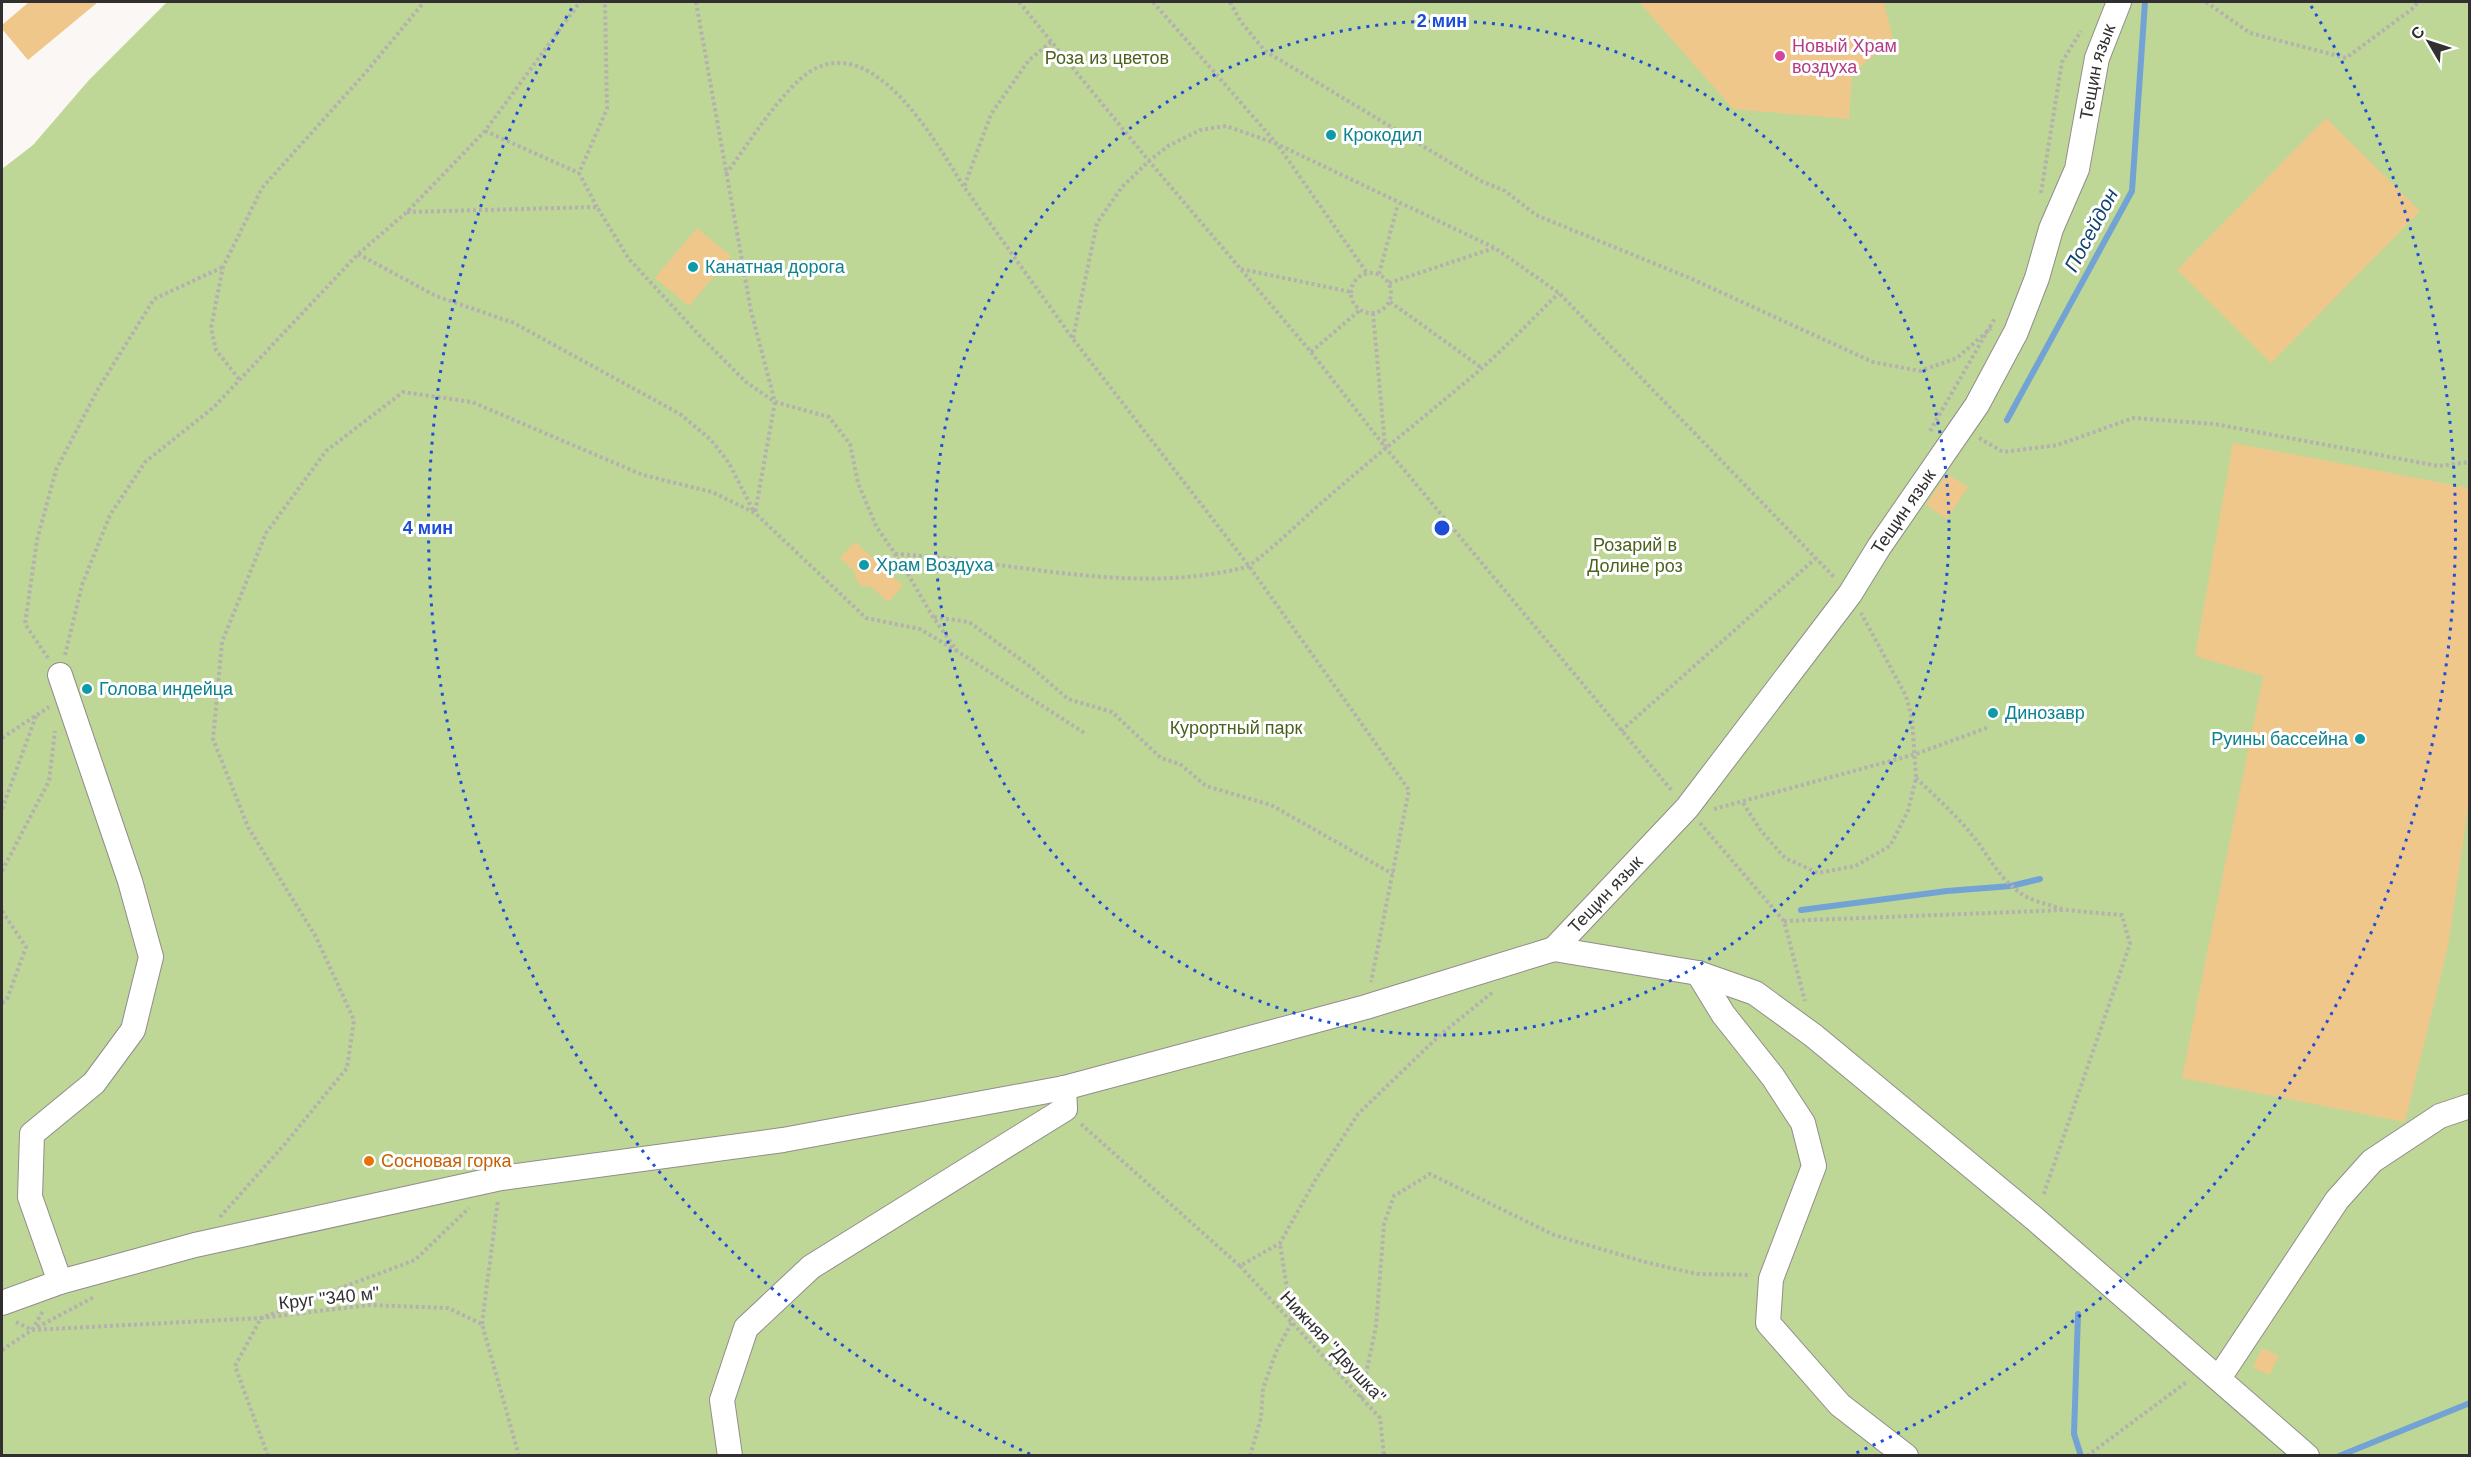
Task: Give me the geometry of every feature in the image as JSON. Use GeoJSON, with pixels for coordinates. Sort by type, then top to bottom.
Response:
{"type":"FeatureCollection","features":[{"type":"Feature","properties":{"kind":"lane","name":"Тещин язык"},"geometry":{"type":"LineString","coordinates":[[1554,949],[1687,808],[1850,594],[1879,547],[1977,405],[2016,332],[2037,278],[2051,229],[2077,169],[2097,58],[2119,2]]}},
{"type":"Feature","properties":{"kind":"lane"},"geometry":{"type":"LineString","coordinates":[[60,675],[130,881],[151,957],[133,1030],[94,1083],[32,1134],[30,1197],[60,1282]]}},
{"type":"Feature","properties":{"kind":"lane"},"geometry":{"type":"LineString","coordinates":[[7,1311],[60,1282],[195,1245],[501,1178],[1064,1099],[1554,949],[1698,973],[1755,993],[1814,1036],[2035,1219],[2307,1455]]}},
{"type":"Feature","properties":{"kind":"lane"},"geometry":{"type":"LineString","coordinates":[[1698,973],[1723,1014],[1773,1077],[1803,1122],[1814,1166],[1771,1279],[1768,1323],[1840,1405],[1906,1455]]}},
{"type":"Feature","properties":{"kind":"lane"},"geometry":{"type":"LineString","coordinates":[[730,1455],[722,1400],[746,1328],[811,1267],[1064,1099]]}},
{"type":"Feature","properties":{"kind":"lane"},"geometry":{"type":"LineString","coordinates":[[2213,1373],[2337,1200],[2372,1161],[2440,1116],[2469,1106]]}},
{"type":"Feature","properties":{"kind":"path"},"geometry":{"type":"LineString","coordinates":[[239,379],[216,350],[211,328],[223,267],[262,188],[367,71],[424,2]]}},
{"type":"Feature","properties":{"kind":"path"},"geometry":{"type":"LineString","coordinates":[[60,675],[82,585],[110,515],[145,462],[214,408],[358,254],[407,212],[485,131],[579,2]]}},
{"type":"Feature","properties":{"kind":"path"},"geometry":{"type":"LineString","coordinates":[[579,173],[607,109],[605,2]]}},
{"type":"Feature","properties":{"kind":"path"},"geometry":{"type":"LineString","coordinates":[[696,2],[751,311],[775,402],[755,513]]}},
{"type":"Feature","properties":{"kind":"path"},"geometry":{"type":"LineString","coordinates":[[1019,2],[1311,352],[1385,447],[1621,731],[1784,921],[1805,1002]]}},
{"type":"Feature","properties":{"kind":"path"},"geometry":{"type":"LineString","coordinates":[[1154,2],[1277,144],[1366,273]]}},
{"type":"Feature","properties":{"kind":"path"},"geometry":{"type":"LineString","coordinates":[[1230,2],[1241,22],[1265,51],[1481,181],[1505,191],[1536,215],[1692,279],[1873,362],[1920,371],[1957,358],[1990,328]]}},
{"type":"Feature","properties":{"kind":"path"},"geometry":{"type":"LineString","coordinates":[[2207,2],[2250,33],[2346,58],[2412,9],[2418,2]]}},
{"type":"Feature","properties":{"kind":"path"},"geometry":{"type":"LineString","coordinates":[[2039,202],[2062,62],[2087,22]]}},
{"type":"Feature","properties":{"kind":"path"},"geometry":{"type":"LineString","coordinates":[[964,187],[991,114],[1029,60],[1051,42]]}},
{"type":"Feature","properties":{"kind":"path"},"geometry":{"type":"LineString","coordinates":[[726,174],[792,86],[811,71],[832,63],[862,67],[888,84],[920,118],[964,187],[1073,339],[1249,566],[1409,790],[1366,1007]]}},
{"type":"Feature","properties":{"kind":"path"},"geometry":{"type":"LineString","coordinates":[[1073,339],[1096,223],[1122,187],[1149,160],[1168,146],[1200,130],[1226,126],[1277,144],[1398,204],[1495,248],[1559,293],[1850,594],[1906,696],[1916,754],[1916,778],[1908,811],[1890,846],[1855,866],[1818,873],[1785,858],[1761,831],[1743,802]]}},
{"type":"Feature","properties":{"kind":"path"},"geometry":{"type":"LineString","coordinates":[[485,131],[579,173],[628,259],[746,382],[775,402],[829,417],[850,444],[858,483],[876,526],[957,651]]}},
{"type":"Feature","properties":{"kind":"path"},"geometry":{"type":"LineString","coordinates":[[1379,274],[1398,204]]}},
{"type":"Feature","properties":{"kind":"path"},"geometry":{"type":"LineString","coordinates":[[407,212],[597,207]]}},
{"type":"Feature","properties":{"kind":"path"},"geometry":{"type":"LineString","coordinates":[[1389,283],[1495,248]]}},
{"type":"Feature","properties":{"kind":"path"},"geometry":{"type":"LineString","coordinates":[[358,254],[436,296],[514,323],[680,414],[711,440],[729,463],[755,513]]}},
{"type":"Feature","properties":{"kind":"path"},"geometry":{"type":"LineString","coordinates":[[60,675],[25,624],[37,540],[56,470],[98,389],[154,299],[223,267]]}},
{"type":"Feature","properties":{"kind":"path"},"geometry":{"type":"LineString","coordinates":[[1241,269],[1351,292]]}},
{"type":"Feature","properties":{"kind":"path"},"geometry":{"type":"LineString","coordinates":[[1366,273],[1379,274],[1392,289],[1390,302],[1386,308],[1373,313],[1360,310],[1355,305],[1351,292],[1355,280],[1366,273]]}},
{"type":"Feature","properties":{"kind":"path"},"geometry":{"type":"LineString","coordinates":[[895,554],[944,556],[1047,571],[1115,577],[1182,579],[1249,566],[1385,447],[1482,368],[1559,293]]}},
{"type":"Feature","properties":{"kind":"path"},"geometry":{"type":"LineString","coordinates":[[1390,302],[1482,368]]}},
{"type":"Feature","properties":{"kind":"path"},"geometry":{"type":"LineString","coordinates":[[1925,439],[2000,308]]}},
{"type":"Feature","properties":{"kind":"path"},"geometry":{"type":"LineString","coordinates":[[1311,352],[1360,310]]}},
{"type":"Feature","properties":{"kind":"path"},"geometry":{"type":"LineString","coordinates":[[1373,313],[1385,447]]}},
{"type":"Feature","properties":{"kind":"path"},"geometry":{"type":"LineString","coordinates":[[195,1245],[284,1145],[347,1068],[354,1020],[316,936],[248,827],[213,739],[222,642],[266,533],[326,451],[404,392],[472,402],[643,475],[712,492],[755,513],[866,618],[920,629],[1086,734]]}},
{"type":"Feature","properties":{"kind":"path"},"geometry":{"type":"LineString","coordinates":[[1962,428],[2003,452],[2058,445],[2133,418],[2215,424],[2439,466],[2469,462]]}},
{"type":"Feature","properties":{"kind":"path"},"geometry":{"type":"LineString","coordinates":[[1621,731],[1816,558]]}},
{"type":"Feature","properties":{"kind":"path"},"geometry":{"type":"LineString","coordinates":[[933,617],[969,622],[1032,667],[1068,699],[1112,712],[1161,758],[1180,764],[1206,786],[1270,805],[1392,874]]}},
{"type":"Feature","properties":{"kind":"path"},"geometry":{"type":"LineString","coordinates":[[2,738],[58,701]]}},
{"type":"Feature","properties":{"kind":"path"},"geometry":{"type":"LineString","coordinates":[[2,809],[36,716]]}},
{"type":"Feature","properties":{"kind":"path"},"geometry":{"type":"LineString","coordinates":[[2,871],[50,781],[55,724]]}},
{"type":"Feature","properties":{"kind":"path"},"geometry":{"type":"LineString","coordinates":[[1687,808],[1700,812],[1743,802],[1916,754],[1989,727]]}},
{"type":"Feature","properties":{"kind":"path"},"geometry":{"type":"LineString","coordinates":[[1916,778],[1959,820],[1994,868],[2020,894],[2065,910]]}},
{"type":"Feature","properties":{"kind":"path"},"geometry":{"type":"LineString","coordinates":[[1784,921],[2065,910],[2122,915],[2130,944],[2035,1219]]}},
{"type":"Feature","properties":{"kind":"path"},"geometry":{"type":"LineString","coordinates":[[2,911],[26,947],[8,999],[2,1003]]}},
{"type":"Feature","properties":{"kind":"path"},"geometry":{"type":"LineString","coordinates":[[1240,1266],[1280,1243],[1316,1179],[1358,1114],[1440,1035],[1501,987]]}},
{"type":"Feature","properties":{"kind":"path","name":"Нижняя \"Двушка\""},"geometry":{"type":"LineString","coordinates":[[1064,1099],[1240,1266],[1380,1418],[1384,1455]]}},
{"type":"Feature","properties":{"kind":"path"},"geometry":{"type":"LineString","coordinates":[[1362,1398],[1376,1326],[1384,1224],[1394,1196],[1430,1174],[1554,1235],[1645,1262],[1697,1274],[1744,1276],[1776,1268]]}},
{"type":"Feature","properties":{"kind":"path"},"geometry":{"type":"LineString","coordinates":[[501,1178],[482,1324],[519,1455]]}},
{"type":"Feature","properties":{"kind":"path"},"geometry":{"type":"LineString","coordinates":[[7,1311],[32,1329],[261,1318],[415,1260],[475,1202]]}},
{"type":"Feature","properties":{"kind":"path"},"geometry":{"type":"LineString","coordinates":[[1250,1455],[1261,1418],[1263,1388],[1277,1350],[1292,1322],[1280,1243]]}},
{"type":"Feature","properties":{"kind":"path"},"geometry":{"type":"LineString","coordinates":[[2,1350],[32,1329],[60,1282]]}},
{"type":"Feature","properties":{"kind":"path","name":"Круг \"340 м\""},"geometry":{"type":"LineString","coordinates":[[268,1455],[235,1366],[261,1318],[369,1305],[448,1308],[482,1324]]}},
{"type":"Feature","properties":{"kind":"path"},"geometry":{"type":"LineString","coordinates":[[2087,1455],[2213,1373]]}},
{"type":"Feature","properties":{"kind":"green space","name":"Курортный парк"},"geometry":{"type":"Polygon","coordinates":[[[167,2],[2469,2],[2469,1455],[2,1456],[2,169],[33,145],[89,80],[167,2]]]}},
{"type":"Feature","properties":{"kind":"building"},"geometry":{"type":"Polygon","coordinates":[[[29,2],[98,2],[28,60],[2,29],[2,25],[29,2]]]}},
{"type":"Feature","properties":{"kind":"building","name":"Новый Храм воздуха"},"geometry":{"type":"Polygon","coordinates":[[[1639,2],[1884,2],[1893,39],[1852,74],[1849,119],[1733,109],[1639,2]]]}},
{"type":"Feature","properties":{"kind":"building"},"geometry":{"type":"Polygon","coordinates":[[[2326,118],[2420,211],[2271,363],[2177,270],[2326,118]]]}},
{"type":"Feature","properties":{"kind":"building","name":"Канатная дорога"},"geometry":{"type":"Polygon","coordinates":[[[697,228],[731,256],[689,306],[655,278],[697,228]]]}},
{"type":"Feature","properties":{"kind":"building","name":"Руины бассейна"},"geometry":{"type":"Polygon","coordinates":[[[2233,443],[2469,488],[2469,802],[2448,946],[2405,1122],[2182,1078],[2263,676],[2195,656],[2233,443]]]}},
{"type":"Feature","properties":{"kind":"building"},"geometry":{"type":"Polygon","coordinates":[[[1947,474],[1968,487],[1947,519],[1926,505],[1947,474]]]}},
{"type":"Feature","properties":{"kind":"building","name":"Храм Воздуха"},"geometry":{"type":"Polygon","coordinates":[[[855,542],[903,586],[888,602],[873,588],[860,585],[855,572],[840,558],[855,542]]]}},
{"type":"Feature","properties":{"kind":"building"},"geometry":{"type":"Polygon","coordinates":[[[2262,1348],[2279,1356],[2269,1375],[2253,1367],[2262,1348]]]}},
{"type":"Feature","properties":{"kind":"waterway","name":"Посейдон"},"geometry":{"type":"LineString","coordinates":[[2007,420],[2132,191],[2145,2]]}},
{"type":"Feature","properties":{"kind":"waterway"},"geometry":{"type":"LineString","coordinates":[[1801,910],[1947,891],[2011,886],[2040,879]]}},
{"type":"Feature","properties":{"kind":"waterway"},"geometry":{"type":"LineString","coordinates":[[2078,1314],[2074,1434],[2081,1456]]}},
{"type":"Feature","properties":{"kind":"waterway"},"geometry":{"type":"LineString","coordinates":[[2339,1456],[2470,1403]]}},
{"type":"Feature","properties":{"kind":"place","name":"Новый Храм воздуха"},"geometry":{"type":"Point","coordinates":[1780,56]}},
{"type":"Feature","properties":{"kind":"place","name":"Крокодил"},"geometry":{"type":"Point","coordinates":[1331,135]}},
{"type":"Feature","properties":{"kind":"place","name":"Канатная дорога"},"geometry":{"type":"Point","coordinates":[693,267]}},
{"type":"Feature","properties":{"kind":"place","name":"Храм Воздуха"},"geometry":{"type":"Point","coordinates":[864,565]}},
{"type":"Feature","properties":{"kind":"place","name":"Голова индейца"},"geometry":{"type":"Point","coordinates":[87,689]}},
{"type":"Feature","properties":{"kind":"place","name":"Динозавр"},"geometry":{"type":"Point","coordinates":[1993,713]}},
{"type":"Feature","properties":{"kind":"place","name":"Руины бассейна"},"geometry":{"type":"Point","coordinates":[2360,739]}},
{"type":"Feature","properties":{"kind":"place","name":"Сосновая горка"},"geometry":{"type":"Point","coordinates":[369,1161]}},
{"type":"Feature","properties":{"kind":"park label","name":"Роза из цветов"},"geometry":{"type":"Point","coordinates":[1107,58]}},
{"type":"Feature","properties":{"kind":"park label","name":"Розарий в Долине роз"},"geometry":{"type":"Point","coordinates":[1635,555]}}]}
